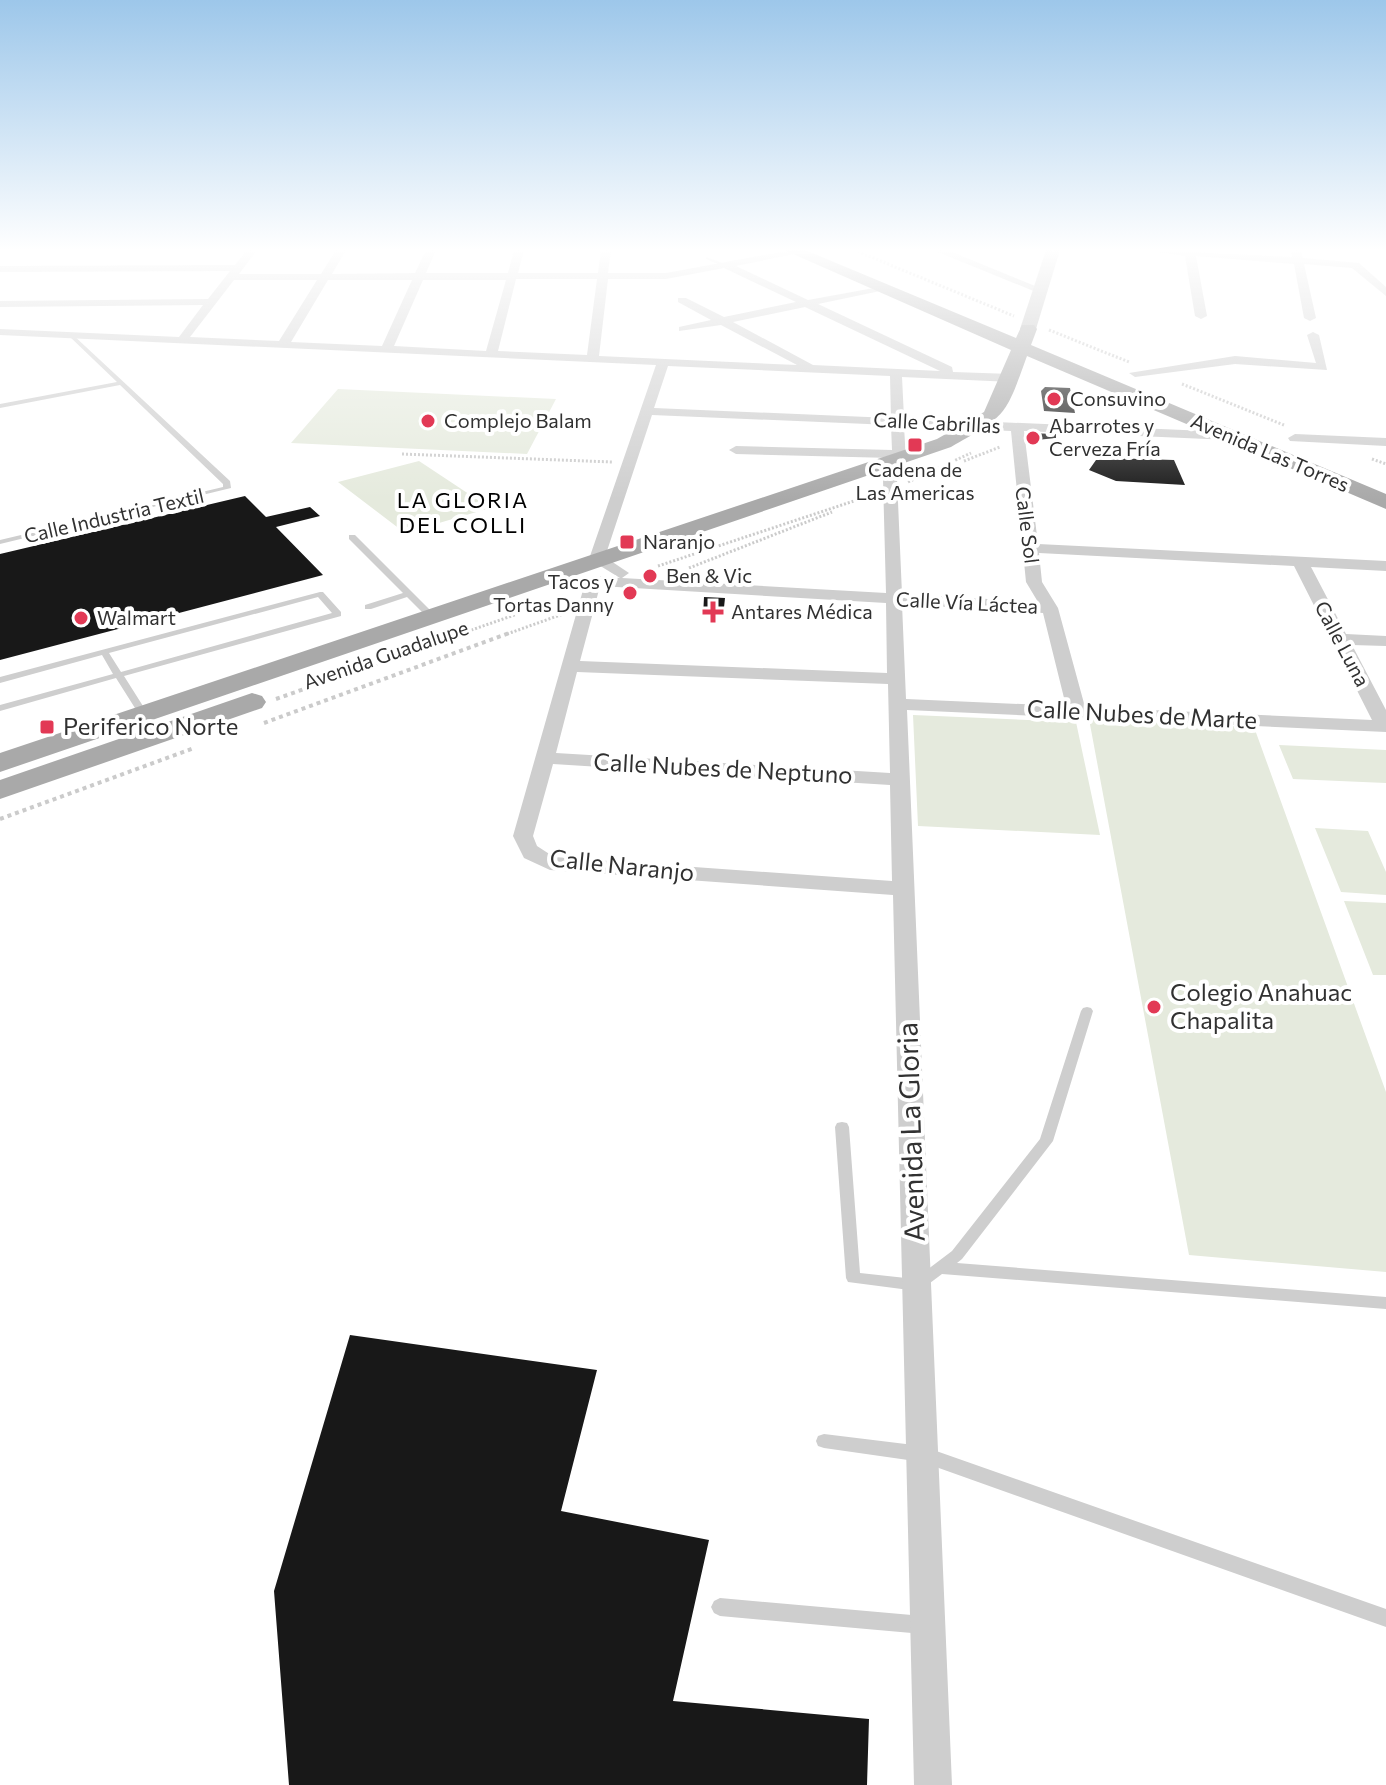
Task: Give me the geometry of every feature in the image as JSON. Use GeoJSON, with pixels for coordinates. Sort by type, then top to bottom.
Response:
{"type":"FeatureCollection","features":[{"type":"Feature","properties":{"kind":"main road"},"geometry":{"type":"LineString","coordinates":[[984,423],[1012,378],[1022,333]]}},
{"type":"Feature","properties":{"kind":"main road","name":"Avenida Las Torres"},"geometry":{"type":"LineString","coordinates":[[1028,333],[1230,436],[1386,502]]}},
{"type":"Feature","properties":{"kind":"main road","name":"Avenida Las Torres"},"geometry":{"type":"LineString","coordinates":[[1030,333],[1143,372],[1176,390]]}},
{"type":"Feature","properties":{"kind":"main road","name":"Avenida Guadalupe"},"geometry":{"type":"LineString","coordinates":[[0,790],[599,580],[894,470],[950,455],[980,440],[984,423]]}},
{"type":"Feature","properties":{"kind":"main road","name":"Avenida Las Torres"},"geometry":{"type":"LineString","coordinates":[[1271,429],[1347,460]]}},
{"type":"Feature","properties":{"kind":"main road","name":"Avenida Guadalupe"},"geometry":{"type":"LineString","coordinates":[[0,763],[431,616],[599,580]]}},
{"type":"Feature","properties":{"kind":"street"},"geometry":{"type":"LineString","coordinates":[[31,333],[1012,378]]}},
{"type":"Feature","properties":{"kind":"street"},"geometry":{"type":"LineString","coordinates":[[182,340],[187,333]]}},
{"type":"Feature","properties":{"kind":"street"},"geometry":{"type":"LineString","coordinates":[[283,345],[290,333]]}},
{"type":"Feature","properties":{"kind":"street"},"geometry":{"type":"LineString","coordinates":[[386,350],[394,333]]}},
{"type":"Feature","properties":{"kind":"street"},"geometry":{"type":"LineString","coordinates":[[491,355],[497,333]]}},
{"type":"Feature","properties":{"kind":"street"},"geometry":{"type":"LineString","coordinates":[[592,360],[595,333]]}},
{"type":"Feature","properties":{"kind":"street"},"geometry":{"type":"LineString","coordinates":[[745,333],[815,370]]}},
{"type":"Feature","properties":{"kind":"street"},"geometry":{"type":"LineString","coordinates":[[869,333],[960,376]]}},
{"type":"Feature","properties":{"kind":"street"},"geometry":{"type":"LineString","coordinates":[[1143,372],[1235,360],[1323,367],[1313,335]]}},
{"type":"Feature","properties":{"kind":"street","name":"Calle Naranjo"},"geometry":{"type":"LineString","coordinates":[[663,363],[644,411],[599,580],[570,666],[523,836],[525,847],[531,855],[550,863],[901,889]]}},
{"type":"Feature","properties":{"kind":"street","name":"Avenida La Gloria"},"geometry":{"type":"LineString","coordinates":[[896,373],[894,599],[901,780],[901,889],[933,1785]]}},
{"type":"Feature","properties":{"kind":"street","name":"Calle Cabrillas"},"geometry":{"type":"LineString","coordinates":[[644,411],[984,423],[1017,433],[1230,436]]}},
{"type":"Feature","properties":{"kind":"street","name":"Calle Sol"},"geometry":{"type":"LineString","coordinates":[[1017,433],[1034,582],[1050,608],[1077,712]]}},
{"type":"Feature","properties":{"kind":"street"},"geometry":{"type":"LineString","coordinates":[[1295,438],[1386,442]]}},
{"type":"Feature","properties":{"kind":"street"},"geometry":{"type":"LineString","coordinates":[[736,450],[894,470]]}},
{"type":"Feature","properties":{"kind":"street"},"geometry":{"type":"LineString","coordinates":[[1030,548],[1386,566]]}},
{"type":"Feature","properties":{"kind":"street","name":"Calle Luna"},"geometry":{"type":"LineString","coordinates":[[1300,562],[1385,726]]}},
{"type":"Feature","properties":{"kind":"street","name":"Calle Vía Láctea"},"geometry":{"type":"LineString","coordinates":[[599,580],[1050,608]]}},
{"type":"Feature","properties":{"kind":"street"},"geometry":{"type":"LineString","coordinates":[[1339,639],[1386,641]]}},
{"type":"Feature","properties":{"kind":"street","name":"Calle Nubes de Marte"},"geometry":{"type":"LineString","coordinates":[[570,666],[897,692],[1077,712],[1385,726]]}},
{"type":"Feature","properties":{"kind":"street","name":"Calle Nubes de Neptuno"},"geometry":{"type":"LineString","coordinates":[[545,758],[901,780]]}},
{"type":"Feature","properties":{"kind":"lane"},"geometry":{"type":"LineString","coordinates":[[71,335],[122,383]]}},
{"type":"Feature","properties":{"kind":"lane"},"geometry":{"type":"LineString","coordinates":[[0,406],[122,383]]}},
{"type":"Feature","properties":{"kind":"lane","name":"Calle Industria Textil"},"geometry":{"type":"LineString","coordinates":[[0,542],[227,488],[227,483],[122,383]]}},
{"type":"Feature","properties":{"kind":"lane"},"geometry":{"type":"LineString","coordinates":[[352,537],[431,616]]}},
{"type":"Feature","properties":{"kind":"lane"},"geometry":{"type":"LineString","coordinates":[[0,680],[320,594],[338,614],[0,708]]}},
{"type":"Feature","properties":{"kind":"lane"},"geometry":{"type":"LineString","coordinates":[[368,607],[409,594]]}},
{"type":"Feature","properties":{"kind":"lane"},"geometry":{"type":"LineString","coordinates":[[104,652],[143,714]]}},
{"type":"Feature","properties":{"kind":"lane"},"geometry":{"type":"LineString","coordinates":[[842,1127],[853,1278],[917,1285],[957,1255],[1046,1141],[1087,1011]]}},
{"type":"Feature","properties":{"kind":"lane"},"geometry":{"type":"LineString","coordinates":[[940,1268],[1386,1303]]}},
{"type":"Feature","properties":{"kind":"lane"},"geometry":{"type":"LineString","coordinates":[[824,1441],[922,1454],[1386,1618]]}},
{"type":"Feature","properties":{"kind":"lane"},"geometry":{"type":"LineString","coordinates":[[720,1607],[928,1625]]}},
{"type":"Feature","properties":{"kind":"path"},"geometry":{"type":"LineString","coordinates":[[1030,333],[1143,372],[1386,464]]}},
{"type":"Feature","properties":{"kind":"path"},"geometry":{"type":"LineString","coordinates":[[649,584],[894,470],[1017,433]]}},
{"type":"Feature","properties":{"kind":"path"},"geometry":{"type":"LineString","coordinates":[[402,454],[629,463]]}},
{"type":"Feature","properties":{"kind":"path"},"geometry":{"type":"LineString","coordinates":[[249,728],[599,580]]}},
{"type":"Feature","properties":{"kind":"path"},"geometry":{"type":"LineString","coordinates":[[0,819],[205,744]]}},
{"type":"Feature","properties":{"kind":"shaded area","name":"Complejo Balam"},"geometry":{"type":"Polygon","coordinates":[[[338,389],[556,399],[527,454],[291,443],[338,389]]]}},
{"type":"Feature","properties":{"kind":"shaded area"},"geometry":{"type":"Polygon","coordinates":[[[419,461],[490,508],[405,533],[338,482],[419,461]]]}},
{"type":"Feature","properties":{"kind":"shaded area"},"geometry":{"type":"Polygon","coordinates":[[[913,715],[1076,722],[1100,835],[918,826],[913,715]]]}},
{"type":"Feature","properties":{"kind":"shaded area"},"geometry":{"type":"Polygon","coordinates":[[[1089,719],[1254,727],[1386,1092],[1386,1272],[1189,1255],[1089,719]]]}},
{"type":"Feature","properties":{"kind":"shaded area"},"geometry":{"type":"Polygon","coordinates":[[[1279,745],[1386,750],[1386,783],[1293,779],[1279,745]]]}},
{"type":"Feature","properties":{"kind":"shaded area"},"geometry":{"type":"Polygon","coordinates":[[[1315,828],[1368,831],[1386,872],[1386,895],[1341,892],[1315,828]]]}},
{"type":"Feature","properties":{"kind":"shaded area"},"geometry":{"type":"Polygon","coordinates":[[[1344,901],[1386,903],[1386,975],[1373,975],[1344,901]]]}},
{"type":"Feature","properties":{"kind":"building"},"geometry":{"type":"Polygon","coordinates":[[[1045,387],[1070,388],[1075,413],[1044,411],[1041,391],[1045,387]]]}},
{"type":"Feature","properties":{"kind":"building"},"geometry":{"type":"Polygon","coordinates":[[[1027,433],[1056,434],[1056,438],[1027,441],[1027,433]]]}},
{"type":"Feature","properties":{"kind":"building"},"geometry":{"type":"Polygon","coordinates":[[[1096,460],[1174,460],[1185,485],[1116,481],[1089,470],[1096,460]]]}},
{"type":"Feature","properties":{"kind":"building","name":"Walmart"},"geometry":{"type":"Polygon","coordinates":[[[245,496],[266,517],[310,507],[320,516],[276,527],[323,575],[0,660],[0,554],[245,496]]]}},
{"type":"Feature","properties":{"kind":"building","name":"Antares Médica"},"geometry":{"type":"Polygon","coordinates":[[[704,597],[725,598],[723,617],[703,617],[704,597]]]}},
{"type":"Feature","properties":{"kind":"building"},"geometry":{"type":"Polygon","coordinates":[[[350,1335],[597,1370],[561,1511],[709,1540],[673,1701],[869,1719],[867,1785],[289,1785],[274,1591],[350,1335]]]}},
{"type":"Feature","properties":{"kind":"place","name":"Consuvino"},"geometry":{"type":"Point","coordinates":[1054,399]}},
{"type":"Feature","properties":{"kind":"place","name":"Complejo Balam"},"geometry":{"type":"Point","coordinates":[428,421]}},
{"type":"Feature","properties":{"kind":"place","name":"Abarrotes y Cerveza Fría"},"geometry":{"type":"Point","coordinates":[1033,438]}},
{"type":"Feature","properties":{"kind":"place","name":"Cadena de Las Americas"},"geometry":{"type":"Point","coordinates":[915,445]}},
{"type":"Feature","properties":{"kind":"place","name":"Naranjo"},"geometry":{"type":"Point","coordinates":[627,542]}},
{"type":"Feature","properties":{"kind":"place","name":"Ben & Vic"},"geometry":{"type":"Point","coordinates":[650,576]}},
{"type":"Feature","properties":{"kind":"place","name":"Tacos y Tortas Danny"},"geometry":{"type":"Point","coordinates":[630,593]}},
{"type":"Feature","properties":{"kind":"place","name":"Antares Médica"},"geometry":{"type":"Point","coordinates":[713,612]}},
{"type":"Feature","properties":{"kind":"place","name":"Walmart"},"geometry":{"type":"Point","coordinates":[81,618]}},
{"type":"Feature","properties":{"kind":"place","name":"Periferico Norte"},"geometry":{"type":"Point","coordinates":[47,727]}},
{"type":"Feature","properties":{"kind":"place","name":"Colegio Anahuac Chapalita"},"geometry":{"type":"Point","coordinates":[1154,1007]}},
{"type":"Feature","properties":{"kind":"district","name":"LA GLORIA DEL COLLI"},"geometry":{"type":"Point","coordinates":[463,512]}}]}
